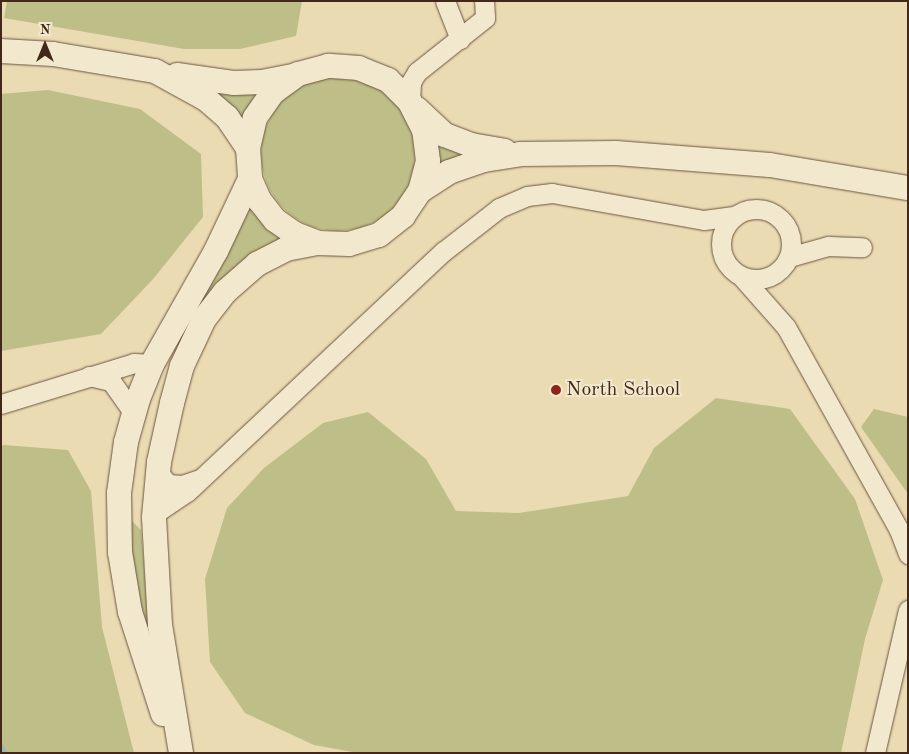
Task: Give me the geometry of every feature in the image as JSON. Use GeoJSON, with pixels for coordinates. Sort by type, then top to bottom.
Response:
{"type":"FeatureCollection","features":[{"type":"Feature","properties":{"kind":"street"},"geometry":{"type":"LineString","coordinates":[[445,1],[460,40]]}},
{"type":"Feature","properties":{"kind":"street"},"geometry":{"type":"LineString","coordinates":[[373,74],[405,72],[423,66],[460,40],[485,18],[484,1]]}},
{"type":"Feature","properties":{"kind":"street"},"geometry":{"type":"LineString","coordinates":[[1,51],[53,54],[234,83],[262,82],[328,66],[359,68],[388,80],[445,135],[471,145],[520,154]]}},
{"type":"Feature","properties":{"kind":"street"},"geometry":{"type":"LineString","coordinates":[[88,376],[111,381],[153,373],[204,319],[225,292],[257,264],[286,250],[318,243],[349,244],[378,235],[403,216],[420,191],[428,160],[425,138],[410,102],[411,82],[423,66]]}},
{"type":"Feature","properties":{"kind":"street"},"geometry":{"type":"LineString","coordinates":[[155,71],[206,99],[227,117],[248,148]]}},
{"type":"Feature","properties":{"kind":"street"},"geometry":{"type":"LineString","coordinates":[[298,74],[268,99],[255,118],[248,148],[250,179],[260,201],[275,220],[295,234],[318,243]]}},
{"type":"Feature","properties":{"kind":"street"},"geometry":{"type":"LineString","coordinates":[[420,191],[449,172],[484,160],[520,154],[616,153],[708,158],[908,188]]}},
{"type":"Feature","properties":{"kind":"street"},"geometry":{"type":"LineString","coordinates":[[177,753],[130,612],[120,552],[120,493],[133,412],[216,251],[250,179]]}},
{"type":"Feature","properties":{"kind":"street"},"geometry":{"type":"LineString","coordinates":[[111,381],[133,412],[135,440],[131,502],[136,512],[154,514],[187,492],[444,251],[499,208],[527,196],[552,193],[704,220],[734,216],[756,208],[768,210],[786,224],[828,246]]}},
{"type":"Feature","properties":{"kind":"street"},"geometry":{"type":"LineString","coordinates":[[685,216],[701,226],[721,248],[724,259],[774,309],[899,530],[908,554]]}},
{"type":"Feature","properties":{"kind":"street"},"geometry":{"type":"LineString","coordinates":[[721,248],[726,225],[734,216]]}},
{"type":"Feature","properties":{"kind":"street"},"geometry":{"type":"LineString","coordinates":[[774,309],[773,294],[786,261],[790,234],[786,224]]}},
{"type":"Feature","properties":{"kind":"street"},"geometry":{"type":"LineString","coordinates":[[742,276],[764,278],[786,261],[828,246],[862,248]]}},
{"type":"Feature","properties":{"kind":"street"},"geometry":{"type":"LineString","coordinates":[[181,753],[160,625],[154,514],[158,472],[182,366],[204,319]]}},
{"type":"Feature","properties":{"kind":"street"},"geometry":{"type":"LineString","coordinates":[[1,404],[134,363],[153,373],[163,382],[154,417],[152,445],[158,472],[168,484],[182,484],[199,479]]}},
{"type":"Feature","properties":{"kind":"street"},"geometry":{"type":"LineString","coordinates":[[875,753],[908,610]]}},
{"type":"Feature","properties":{"kind":"green space"},"geometry":{"type":"Polygon","coordinates":[[[7,1],[302,1],[296,36],[240,49],[184,49],[4,18],[7,1]]]}},
{"type":"Feature","properties":{"kind":"green space"},"geometry":{"type":"Polygon","coordinates":[[[338,77],[367,83],[381,90],[392,100],[402,111],[409,125],[415,154],[409,183],[402,197],[392,208],[381,218],[367,225],[338,231],[309,225],[295,218],[284,208],[274,197],[267,183],[261,154],[267,125],[274,111],[284,100],[295,90],[309,83],[338,77]]]}},
{"type":"Feature","properties":{"kind":"green space"},"geometry":{"type":"Polygon","coordinates":[[[48,90],[140,109],[201,154],[203,217],[154,278],[101,334],[1,351],[1,94],[48,90]]]}},
{"type":"Feature","properties":{"kind":"green space"},"geometry":{"type":"Polygon","coordinates":[[[212,90],[257,91],[241,124],[212,90]]]}},
{"type":"Feature","properties":{"kind":"green space"},"geometry":{"type":"Polygon","coordinates":[[[436,139],[485,154],[437,169],[436,139]]]}},
{"type":"Feature","properties":{"kind":"green space"},"geometry":{"type":"Polygon","coordinates":[[[248,202],[258,218],[286,240],[260,249],[222,279],[193,314],[248,202]]]}},
{"type":"Feature","properties":{"kind":"green space"},"geometry":{"type":"Polygon","coordinates":[[[716,398],[790,409],[855,499],[883,580],[865,639],[841,753],[358,753],[314,745],[245,713],[210,662],[205,579],[227,508],[264,468],[323,423],[368,412],[426,459],[456,511],[519,513],[628,496],[654,448],[716,398]]]}},
{"type":"Feature","properties":{"kind":"green space"},"geometry":{"type":"Polygon","coordinates":[[[874,409],[908,417],[908,494],[861,427],[874,409]]]}},
{"type":"Feature","properties":{"kind":"green space"},"geometry":{"type":"Polygon","coordinates":[[[1,446],[68,450],[91,491],[102,627],[134,753],[1,753],[1,446]]]}},
{"type":"Feature","properties":{"kind":"green space"},"geometry":{"type":"Polygon","coordinates":[[[129,518],[141,530],[146,588],[162,689],[131,564],[129,518]]]}},
{"type":"Feature","properties":{"kind":"waterway"},"geometry":{"type":"LineString","coordinates":[[1,747],[4,753]]}},
{"type":"Feature","properties":{"kind":"place","name":"North School"},"geometry":{"type":"Point","coordinates":[556,390]}}]}
